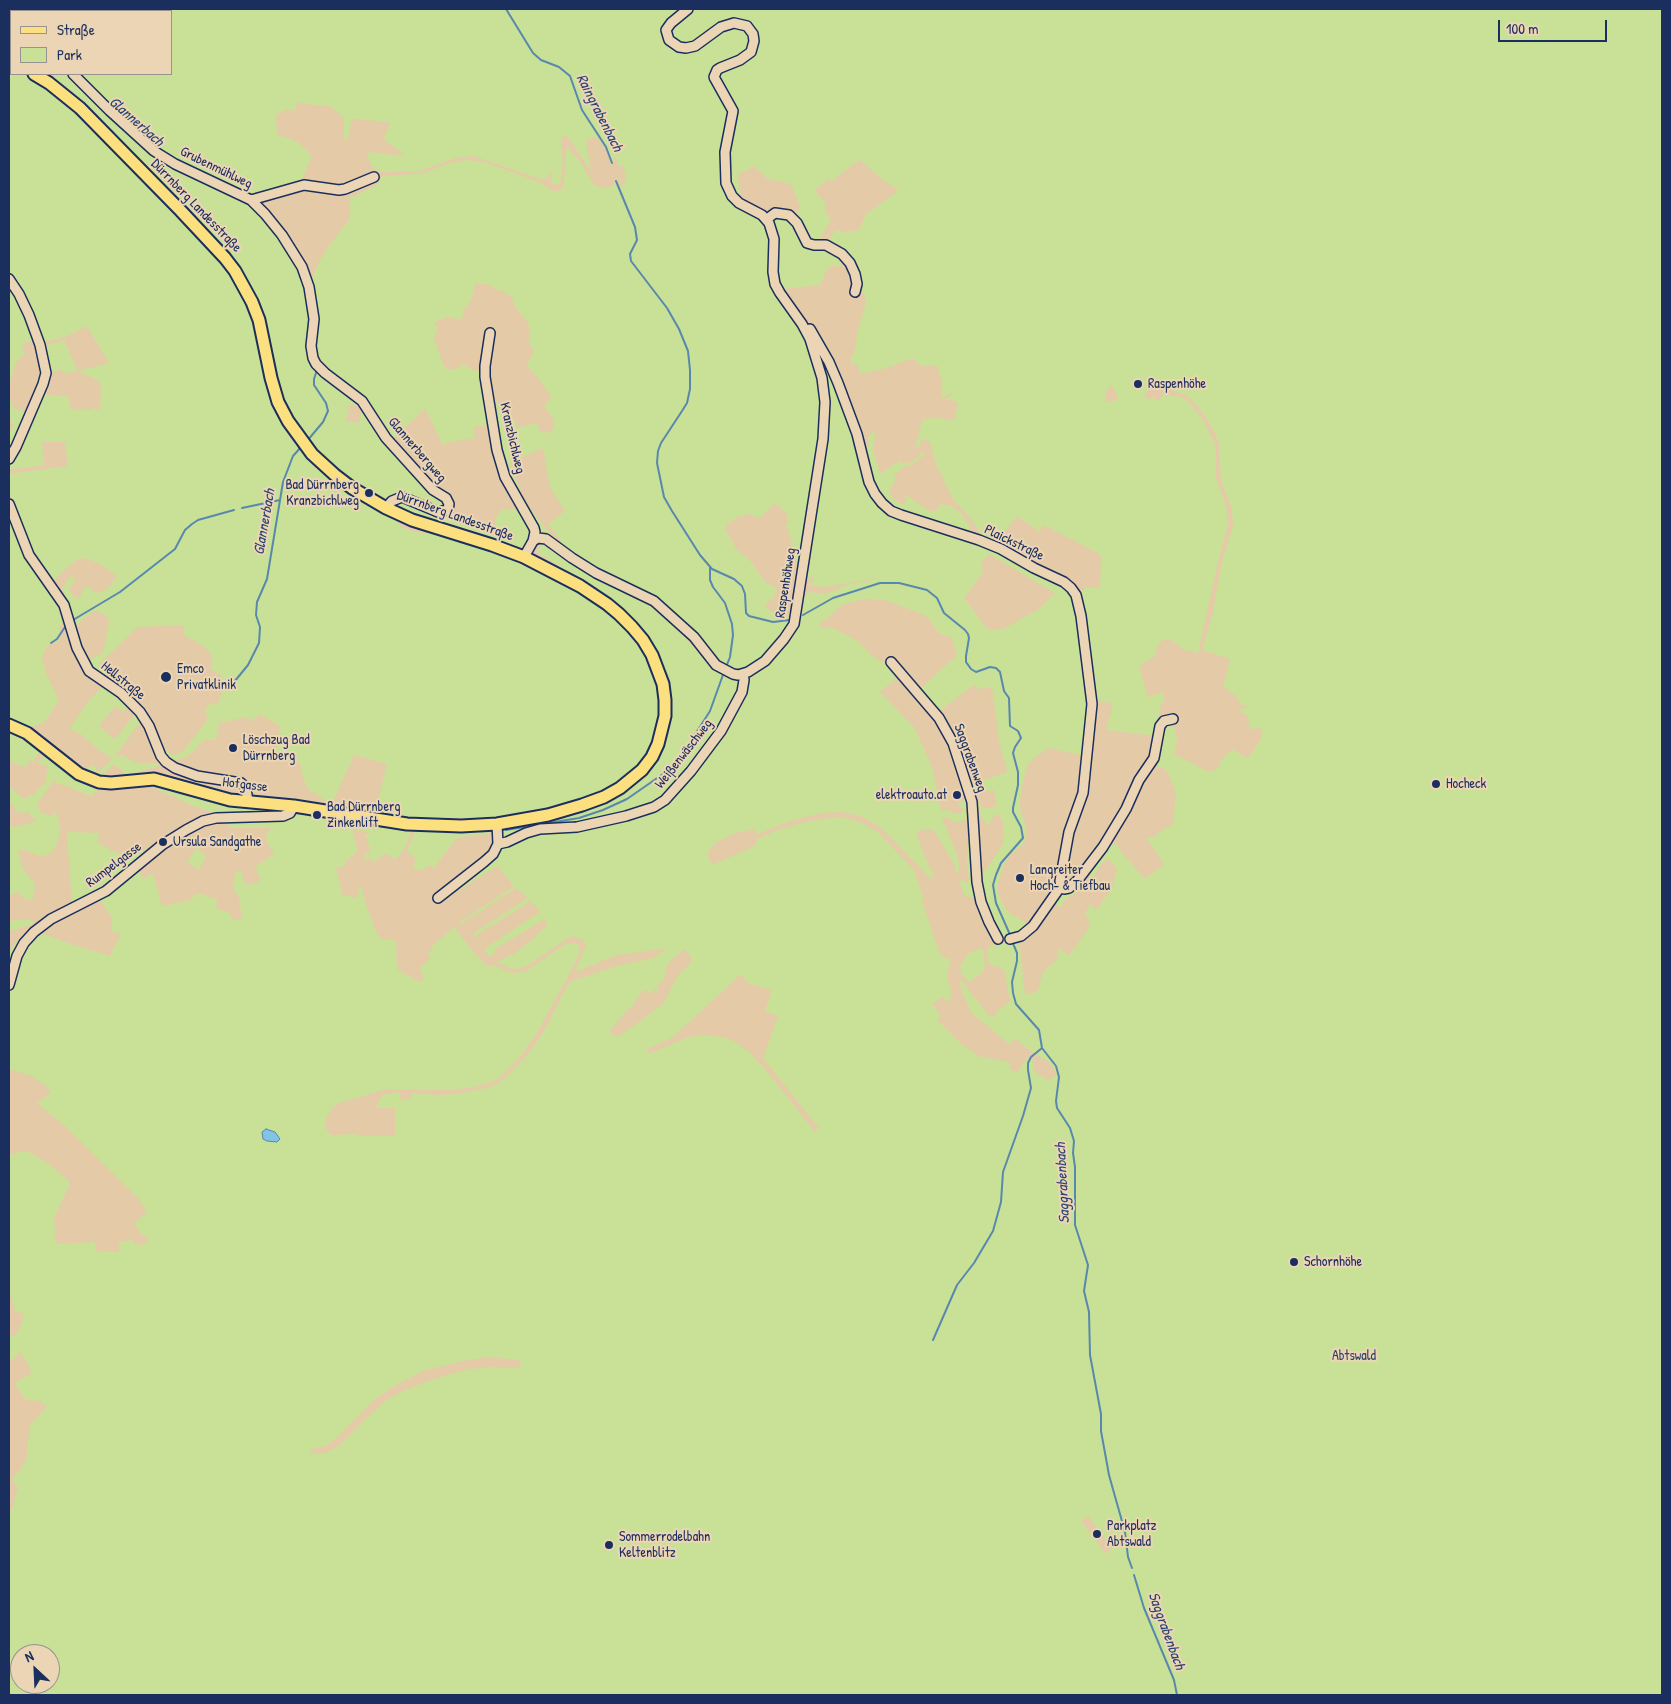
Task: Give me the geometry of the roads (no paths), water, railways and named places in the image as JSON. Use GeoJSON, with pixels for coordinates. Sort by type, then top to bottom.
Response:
{"type":"FeatureCollection","features":[{"type":"Feature","properties":{"kind":"main road","name":"Dürrnberg Landesstraße"},"geometry":{"type":"LineString","coordinates":[[36,75],[49,83],[80,108],[188,218],[235,271],[252,302],[259,320],[278,402],[304,445],[335,475],[352,488],[386,508],[412,520],[524,557],[580,586],[619,614],[643,640],[658,668],[663,684],[665,716],[658,744],[652,757],[642,770],[620,788],[604,797],[548,815],[496,824]]}},
{"type":"Feature","properties":{"kind":"main road","name":"Hofgasse"},"geometry":{"type":"LineString","coordinates":[[9,725],[27,733],[71,768],[91,780],[111,783],[154,779],[217,798],[294,806],[407,824],[461,826],[496,824]]}},
{"type":"Feature","properties":{"kind":"street"},"geometry":{"type":"LineString","coordinates":[[688,9],[671,23],[666,30],[669,40],[679,47],[695,46],[721,27],[734,23],[747,26],[753,34],[754,41],[750,52],[740,60],[717,70],[714,77],[732,111],[725,152],[727,187],[732,196],[739,203],[767,219],[778,213],[788,215],[797,223],[807,243],[826,245],[842,254],[850,263],[855,273],[857,280],[855,292]]}},
{"type":"Feature","properties":{"kind":"street","name":"Grubenmühlweg"},"geometry":{"type":"LineString","coordinates":[[74,75],[154,151],[175,164],[251,200],[307,184],[339,190],[345,189],[374,177]]}},
{"type":"Feature","properties":{"kind":"street","name":"Glannerbergweg"},"geometry":{"type":"LineString","coordinates":[[251,200],[273,222],[302,267],[312,302],[314,318],[311,346],[316,364],[362,401],[386,438],[433,490],[446,498],[449,504],[448,510],[438,512],[402,497],[395,499],[386,508]]}},
{"type":"Feature","properties":{"kind":"street","name":"Raspenhöhweg"},"geometry":{"type":"LineString","coordinates":[[743,674],[754,669],[770,656],[793,627],[825,425],[822,378],[813,340],[775,284],[773,272],[774,239],[772,228],[767,219]]}},
{"type":"Feature","properties":{"kind":"street"},"geometry":{"type":"LineString","coordinates":[[9,279],[20,294],[29,315],[40,345],[46,373],[16,447],[9,459]]}},
{"type":"Feature","properties":{"kind":"street","name":"Kranzbichlweg"},"geometry":{"type":"LineString","coordinates":[[490,334],[484,377],[500,462],[509,486],[535,532],[533,541]]}},
{"type":"Feature","properties":{"kind":"street","name":"Plaickstraße"},"geometry":{"type":"LineString","coordinates":[[813,340],[829,362],[846,402],[857,434],[869,482],[882,503],[891,511],[901,515],[1001,549],[1026,564],[1064,582],[1076,595],[1082,624],[1092,704],[1083,793],[1069,832],[1060,881],[1061,886]]}},
{"type":"Feature","properties":{"kind":"street","name":"Hellstraße"},"geometry":{"type":"LineString","coordinates":[[9,504],[29,556],[64,605],[77,648],[89,671],[114,688],[140,712],[166,762],[175,768],[198,776],[241,783],[246,788],[248,802]]}},
{"type":"Feature","properties":{"kind":"street"},"geometry":{"type":"LineString","coordinates":[[532,526],[546,539],[596,574],[654,601],[694,637],[713,661],[724,670],[738,675],[743,674]]}},
{"type":"Feature","properties":{"kind":"street"},"geometry":{"type":"LineString","coordinates":[[524,557],[533,541],[538,538],[546,539]]}},
{"type":"Feature","properties":{"kind":"street","name":"Saggrabenweg"},"geometry":{"type":"LineString","coordinates":[[891,662],[939,718],[953,743],[972,804],[977,882],[981,902],[988,922],[998,939]]}},
{"type":"Feature","properties":{"kind":"street","name":"Weißenwäschweg"},"geometry":{"type":"LineString","coordinates":[[498,844],[540,829],[576,827],[626,816],[654,807],[665,800],[691,771],[721,731],[742,692],[743,674]]}},
{"type":"Feature","properties":{"kind":"street"},"geometry":{"type":"LineString","coordinates":[[1012,939],[1025,933],[1033,926],[1061,886],[1065,889],[1074,885],[1103,847],[1126,809],[1139,780],[1154,758],[1160,726],[1164,721],[1173,719]]}},
{"type":"Feature","properties":{"kind":"street","name":"Rumpelgasse"},"geometry":{"type":"LineString","coordinates":[[9,985],[17,956],[24,943],[34,932],[57,916],[106,891],[162,846],[186,830],[203,821],[216,818],[283,816],[290,813],[294,806]]}},
{"type":"Feature","properties":{"kind":"street"},"geometry":{"type":"LineString","coordinates":[[438,898],[489,858],[498,844],[496,824]]}},
{"type":"Feature","properties":{"kind":"water"},"geometry":{"type":"Polygon","coordinates":[[[266,1129],[275,1132],[280,1139],[277,1142],[263,1139],[262,1132],[266,1129]]]}},
{"type":"Feature","properties":{"kind":"waterway","name":"Raingrabenbach"},"geometry":{"type":"LineString","coordinates":[[506,9],[533,53],[541,60],[559,67],[570,76],[582,110],[606,147],[612,163]]}},
{"type":"Feature","properties":{"kind":"waterway","name":"Raingrabenbach"},"geometry":{"type":"LineString","coordinates":[[616,181],[635,227],[637,240],[630,254],[631,261],[667,308],[679,329],[688,351],[690,389],[687,403],[661,443],[658,451],[657,463],[664,497],[700,555],[712,569],[734,579],[742,586],[745,594],[746,613],[749,616],[773,622],[790,620]]}},
{"type":"Feature","properties":{"kind":"waterway","name":"Glannerbach"},"geometry":{"type":"LineString","coordinates":[[307,441],[323,422],[328,411],[326,403],[314,385],[317,370]]}},
{"type":"Feature","properties":{"kind":"waterway","name":"Glannerbach"},"geometry":{"type":"LineString","coordinates":[[230,687],[248,665],[259,643],[260,627],[256,615],[257,602],[267,579],[283,482],[293,456],[302,446]]}},
{"type":"Feature","properties":{"kind":"waterway"},"geometry":{"type":"LineString","coordinates":[[242,508],[280,500]]}},
{"type":"Feature","properties":{"kind":"waterway"},"geometry":{"type":"LineString","coordinates":[[73,620],[120,592],[175,549],[185,530],[192,524],[198,520],[234,510]]}},
{"type":"Feature","properties":{"kind":"waterway"},"geometry":{"type":"LineString","coordinates":[[710,567],[710,580],[725,603],[732,624],[733,635],[730,657],[726,667]]}},
{"type":"Feature","properties":{"kind":"waterway","name":"Saggrabenbach"},"geometry":{"type":"LineString","coordinates":[[803,615],[833,598],[880,583],[899,583],[927,590],[937,598],[944,613],[968,634],[966,662],[971,669],[976,672],[990,667],[996,668],[1000,672],[1004,691],[1009,698],[1010,726],[1018,731],[1021,738],[1013,753],[1018,772],[1018,785],[1013,812],[1021,827],[1023,838],[1001,863],[993,885],[996,903],[1011,937]]}},
{"type":"Feature","properties":{"kind":"waterway"},"geometry":{"type":"LineString","coordinates":[[51,643],[57,639],[67,624]]}},
{"type":"Feature","properties":{"kind":"waterway"},"geometry":{"type":"LineString","coordinates":[[506,830],[579,818],[603,810],[627,799],[663,774],[682,755],[710,711],[724,672]]}},
{"type":"Feature","properties":{"kind":"waterway","name":"Saggrabenbach"},"geometry":{"type":"LineString","coordinates":[[1012,941],[1017,953],[1012,982],[1016,1004],[1039,1030],[1042,1048],[1056,1066],[1059,1077],[1057,1108],[1070,1128],[1074,1141],[1075,1225],[1088,1265],[1084,1291],[1089,1312],[1090,1355],[1101,1414],[1101,1431],[1109,1475],[1125,1532],[1128,1557],[1132,1568]]}},
{"type":"Feature","properties":{"kind":"waterway"},"geometry":{"type":"LineString","coordinates":[[933,1340],[957,1285],[974,1263],[993,1231],[1001,1202],[1003,1172],[1031,1088],[1028,1063],[1031,1057],[1042,1048]]}},
{"type":"Feature","properties":{"kind":"waterway","name":"Saggrabenbach"},"geometry":{"type":"LineString","coordinates":[[1134,1575],[1144,1608],[1174,1680],[1177,1695]]}},
{"type":"Feature","properties":{"kind":"place","name":"Raspenhöhe"},"geometry":{"type":"Point","coordinates":[1138,384]}},
{"type":"Feature","properties":{"kind":"place","name":"Bad Dürrnberg Kranzbichlweg"},"geometry":{"type":"Point","coordinates":[369,493]}},
{"type":"Feature","properties":{"kind":"place","name":"Emco Privatklinik"},"geometry":{"type":"Point","coordinates":[166,677]}},
{"type":"Feature","properties":{"kind":"place","name":"Löschzug Bad Dürrnberg"},"geometry":{"type":"Point","coordinates":[233,748]}},
{"type":"Feature","properties":{"kind":"place","name":"Hocheck"},"geometry":{"type":"Point","coordinates":[1436,784]}},
{"type":"Feature","properties":{"kind":"place","name":"elektroauto.at"},"geometry":{"type":"Point","coordinates":[957,795]}},
{"type":"Feature","properties":{"kind":"place","name":"Bad Dürrnberg Zinkenlift"},"geometry":{"type":"Point","coordinates":[317,815]}},
{"type":"Feature","properties":{"kind":"place","name":"Ursula Sandgathe"},"geometry":{"type":"Point","coordinates":[163,842]}},
{"type":"Feature","properties":{"kind":"place","name":"Langreiter Hoch- & Tiefbau"},"geometry":{"type":"Point","coordinates":[1020,878]}},
{"type":"Feature","properties":{"kind":"place","name":"Schornhöhe"},"geometry":{"type":"Point","coordinates":[1294,1262]}},
{"type":"Feature","properties":{"kind":"place","name":"Parkplatz Abtswald"},"geometry":{"type":"Point","coordinates":[1097,1534]}},
{"type":"Feature","properties":{"kind":"place","name":"Sommerrodelbahn Keltenblitz"},"geometry":{"type":"Point","coordinates":[609,1545]}},
{"type":"Feature","properties":{"kind":"park label","name":"Abtswald"},"geometry":{"type":"Point","coordinates":[1354,1356]}}]}
